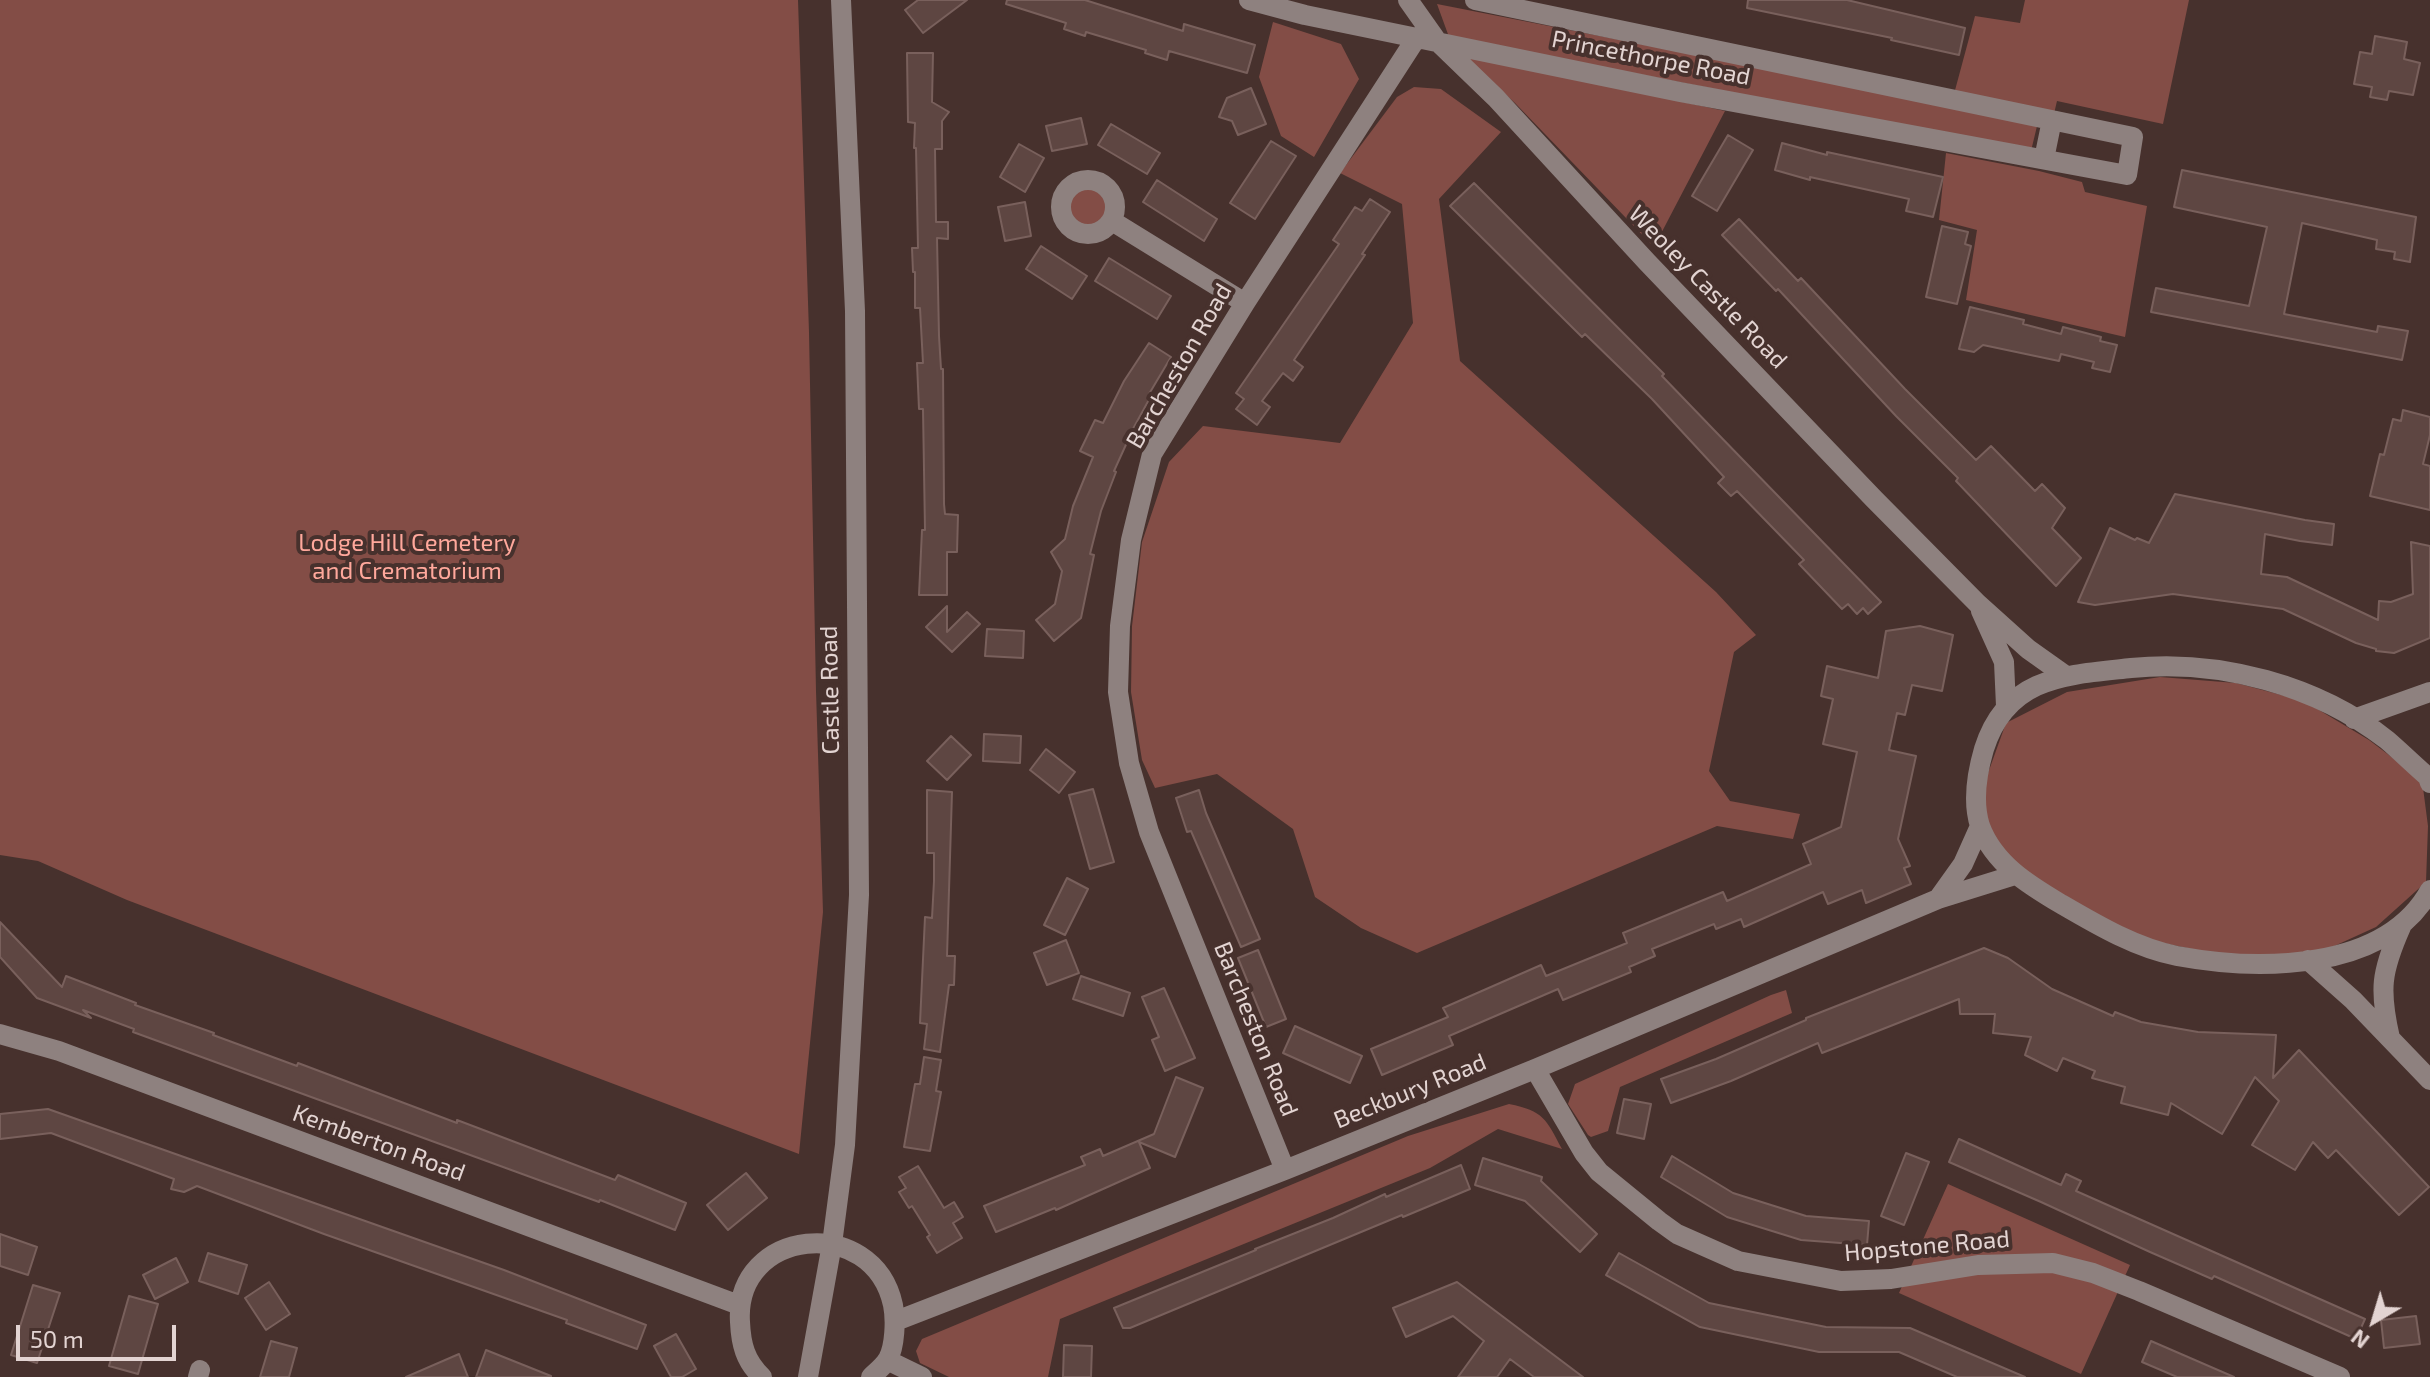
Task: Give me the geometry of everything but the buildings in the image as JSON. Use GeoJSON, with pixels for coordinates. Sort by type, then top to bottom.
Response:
{"type":"FeatureCollection","features":[{"type":"Feature","properties":{"kind":"street","name":"Castle Road"},"geometry":{"type":"LineString","coordinates":[[808,1377],[832,1244],[845,1145],[859,895],[855,311],[841,0]]}},
{"type":"Feature","properties":{"kind":"street","name":"Princethorpe Road"},"geometry":{"type":"LineString","coordinates":[[1249,0],[1305,15],[1680,92],[2127,175],[2133,137],[1475,0]]}},
{"type":"Feature","properties":{"kind":"street","name":"Weoley Castle Road"},"geometry":{"type":"LineString","coordinates":[[1408,0],[1427,39],[1496,98],[1647,262],[1874,499],[1978,604],[2028,649],[2066,676]]}},
{"type":"Feature","properties":{"kind":"street","name":"Barcheston Road"},"geometry":{"type":"LineString","coordinates":[[1285,1170],[1149,832],[1129,763],[1118,692],[1120,626],[1131,540],[1152,454],[1245,303],[1427,39]]}},
{"type":"Feature","properties":{"kind":"street"},"geometry":{"type":"LineString","coordinates":[[2044,159],[2052,120]]}},
{"type":"Feature","properties":{"kind":"street"},"geometry":{"type":"LineString","coordinates":[[1112,221],[1245,303]]}},
{"type":"Feature","properties":{"kind":"street","name":"Weoley Castle Road"},"geometry":{"type":"LineString","coordinates":[[1978,604],[2004,662],[2006,706]]}},
{"type":"Feature","properties":{"kind":"street"},"geometry":{"type":"LineString","coordinates":[[2429,775],[2386,740],[2310,696],[2249,675],[2165,665],[2066,676],[2026,690],[2006,706],[1986,743],[1978,771],[1976,798],[1980,826],[1993,851],[2015,875],[2118,936],[2175,956],[2253,964],[2350,953],[2382,939],[2402,924],[2423,903],[2430,890]]}},
{"type":"Feature","properties":{"kind":"street"},"geometry":{"type":"LineString","coordinates":[[2354,719],[2430,692]]}},
{"type":"Feature","properties":{"kind":"street"},"geometry":{"type":"LineString","coordinates":[[1938,899],[1963,864],[1980,826]]}},
{"type":"Feature","properties":{"kind":"street","name":"Beckbury Road"},"geometry":{"type":"LineString","coordinates":[[896,1321],[1535,1069],[1938,899],[2015,875]]}},
{"type":"Feature","properties":{"kind":"street"},"geometry":{"type":"LineString","coordinates":[[2390,1038],[2382,990],[2387,957],[2402,924]]}},
{"type":"Feature","properties":{"kind":"street"},"geometry":{"type":"LineString","coordinates":[[2308,960],[2353,1000],[2430,1080]]}},
{"type":"Feature","properties":{"kind":"street","name":"Kemberton Road"},"geometry":{"type":"LineString","coordinates":[[0,1034],[74,1056],[739,1305]]}},
{"type":"Feature","properties":{"kind":"street","name":"Hopstone Road"},"geometry":{"type":"LineString","coordinates":[[1535,1069],[1584,1153],[1599,1172],[1677,1234],[1738,1261],[1841,1281],[1891,1279],[1978,1265],[2053,1263],[2105,1277],[2340,1377]]}},
{"type":"Feature","properties":{"kind":"street"},"geometry":{"type":"LineString","coordinates":[[762,1377],[752,1368],[741,1344],[739,1305],[751,1276],[772,1255],[798,1244],[832,1244],[848,1248],[870,1262],[889,1289],[896,1321],[887,1360],[871,1377]]}},
{"type":"Feature","properties":{"kind":"street"},"geometry":{"type":"LineString","coordinates":[[887,1360],[922,1377]]}},
{"type":"Feature","properties":{"kind":"green space","name":"Lodge Hill Cemetery and Crematorium"},"geometry":{"type":"Polygon","coordinates":[[[0,0],[798,0],[823,912],[799,1154],[127,900],[38,861],[0,855],[0,0]]]}},
{"type":"Feature","properties":{"kind":"green space"},"geometry":{"type":"Polygon","coordinates":[[[2025,0],[2189,0],[2163,124],[2057,101],[2053,118],[1954,94],[1975,16],[2020,23],[2025,0]]]}},
{"type":"Feature","properties":{"kind":"green space"},"geometry":{"type":"Polygon","coordinates":[[[1437,4],[2038,122],[2031,151],[1449,37],[1437,4]]]}},
{"type":"Feature","properties":{"kind":"green space"},"geometry":{"type":"Polygon","coordinates":[[[1273,22],[1341,44],[1359,79],[1314,157],[1281,136],[1259,77],[1273,22]]]}},
{"type":"Feature","properties":{"kind":"green space"},"geometry":{"type":"Polygon","coordinates":[[[1461,54],[1725,111],[1654,247],[1515,103],[1461,54]]]}},
{"type":"Feature","properties":{"kind":"green space"},"geometry":{"type":"Polygon","coordinates":[[[1414,87],[1441,89],[1501,132],[1439,199],[1460,361],[1716,592],[1756,635],[1734,652],[1709,771],[1730,801],[1800,814],[1793,839],[1717,826],[1417,953],[1361,928],[1315,897],[1293,829],[1217,774],[1155,788],[1142,760],[1131,692],[1132,626],[1142,542],[1169,462],[1203,426],[1340,443],[1413,323],[1402,204],[1340,173],[1397,97],[1414,87]]]}},
{"type":"Feature","properties":{"kind":"green space"},"geometry":{"type":"Polygon","coordinates":[[[1946,153],[2082,182],[2085,192],[2147,206],[2125,337],[1966,300],[1977,230],[1939,220],[1946,153]]]}},
{"type":"Feature","properties":{"kind":"green space"},"geometry":{"type":"Polygon","coordinates":[[[1093,185],[1104,190],[1113,208],[1111,216],[1101,229],[1077,229],[1064,212],[1067,196],[1081,187],[1093,185]]]}},
{"type":"Feature","properties":{"kind":"green space"},"geometry":{"type":"Polygon","coordinates":[[[2160,677],[2236,683],[2304,701],[2369,740],[2422,780],[2428,826],[2426,882],[2376,927],[2308,958],[2254,962],[2120,934],[2016,872],[1985,824],[1979,798],[2006,723],[2067,692],[2160,677]]]}},
{"type":"Feature","properties":{"kind":"green space"},"geometry":{"type":"Polygon","coordinates":[[[1786,990],[1792,1013],[1620,1087],[1608,1131],[1591,1137],[1588,1135],[1568,1104],[1575,1084],[1786,990]]]}},
{"type":"Feature","properties":{"kind":"green space"},"geometry":{"type":"Polygon","coordinates":[[[1509,1104],[1530,1110],[1543,1118],[1562,1149],[1498,1129],[1430,1168],[1060,1319],[1048,1377],[949,1377],[920,1363],[916,1351],[922,1339],[1408,1136],[1509,1104]]]}},
{"type":"Feature","properties":{"kind":"green space"},"geometry":{"type":"Polygon","coordinates":[[[1948,1184],[2130,1265],[2081,1374],[1899,1293],[1948,1184]]]}}]}
